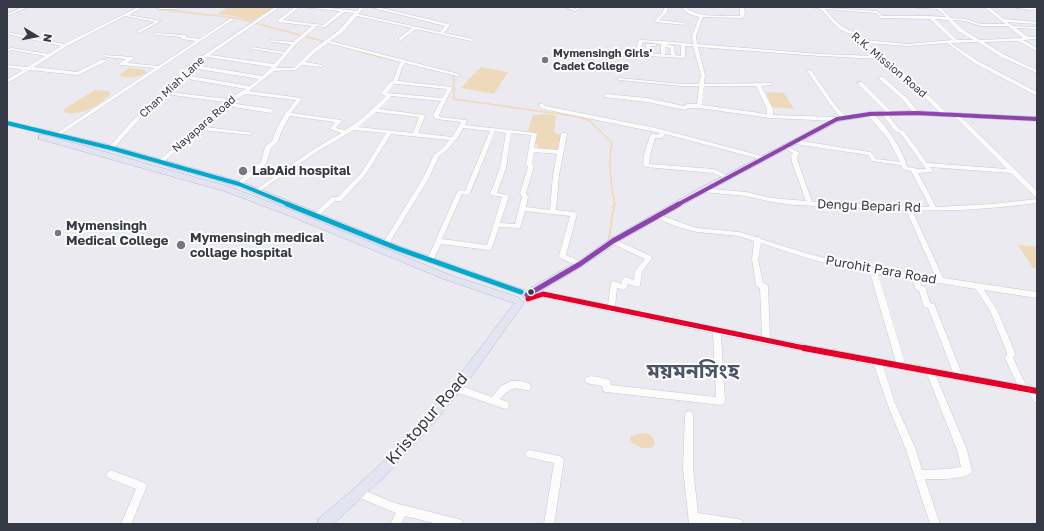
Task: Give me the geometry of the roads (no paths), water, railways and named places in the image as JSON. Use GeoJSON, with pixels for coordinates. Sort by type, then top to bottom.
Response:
{"type":"FeatureCollection","features":[{"type":"Feature","properties":{"kind":"main road"},"geometry":{"type":"LineString","coordinates":[[7,128],[227,189],[447,277],[522,298],[580,264],[613,242],[703,190],[840,118],[870,114],[916,113],[1037,119]]}},
{"type":"Feature","properties":{"kind":"main road"},"geometry":{"type":"LineString","coordinates":[[7,122],[111,148],[239,184],[522,298]]}},
{"type":"Feature","properties":{"kind":"main road","name":"Kristopur Road"},"geometry":{"type":"LineString","coordinates":[[322,524],[380,473],[456,388],[522,298]]}},
{"type":"Feature","properties":{"kind":"street"},"geometry":{"type":"LineString","coordinates":[[7,15],[26,7]]}},
{"type":"Feature","properties":{"kind":"street"},"geometry":{"type":"LineString","coordinates":[[7,82],[47,55],[140,7]]}},
{"type":"Feature","properties":{"kind":"street"},"geometry":{"type":"LineString","coordinates":[[160,7],[159,8],[177,8]]}},
{"type":"Feature","properties":{"kind":"street","name":"Chan Miah Lane"},"geometry":{"type":"LineString","coordinates":[[111,148],[134,122],[191,66],[278,7]]}},
{"type":"Feature","properties":{"kind":"street"},"geometry":{"type":"LineString","coordinates":[[298,7],[279,21],[324,26],[344,10]]}},
{"type":"Feature","properties":{"kind":"street"},"geometry":{"type":"LineString","coordinates":[[310,7],[344,10],[414,28],[471,40]]}},
{"type":"Feature","properties":{"kind":"street"},"geometry":{"type":"LineString","coordinates":[[206,56],[274,68],[294,69],[314,51],[340,32],[362,7]]}},
{"type":"Feature","properties":{"kind":"street"},"geometry":{"type":"LineString","coordinates":[[372,7],[448,25],[441,34]]}},
{"type":"Feature","properties":{"kind":"street"},"geometry":{"type":"LineString","coordinates":[[568,7],[575,10],[580,7]]}},
{"type":"Feature","properties":{"kind":"street"},"geometry":{"type":"LineString","coordinates":[[666,7],[664,14],[656,21],[684,24]]}},
{"type":"Feature","properties":{"kind":"street"},"geometry":{"type":"LineString","coordinates":[[682,7],[690,14],[701,16],[742,17],[742,7]]}},
{"type":"Feature","properties":{"kind":"street"},"geometry":{"type":"LineString","coordinates":[[813,7],[877,12],[881,17],[948,18],[965,20],[981,25],[1037,28]]}},
{"type":"Feature","properties":{"kind":"street"},"geometry":{"type":"LineString","coordinates":[[917,7],[939,8],[956,28],[1004,56],[1037,72]]}},
{"type":"Feature","properties":{"kind":"street"},"geometry":{"type":"LineString","coordinates":[[986,7],[1026,38]]}},
{"type":"Feature","properties":{"kind":"street"},"geometry":{"type":"LineString","coordinates":[[1013,7],[1030,9],[1037,8]]}},
{"type":"Feature","properties":{"kind":"street"},"geometry":{"type":"LineString","coordinates":[[1017,7],[1024,21]]}},
{"type":"Feature","properties":{"kind":"street","name":"R.K. Mission Road"},"geometry":{"type":"LineString","coordinates":[[822,8],[835,23],[843,29],[856,34],[872,52],[884,58],[945,114]]}},
{"type":"Feature","properties":{"kind":"street"},"geometry":{"type":"LineString","coordinates":[[124,15],[159,21],[139,32]]}},
{"type":"Feature","properties":{"kind":"street"},"geometry":{"type":"LineString","coordinates":[[699,106],[703,75],[694,36],[701,16]]}},
{"type":"Feature","properties":{"kind":"street"},"geometry":{"type":"LineString","coordinates":[[930,18],[956,41]]}},
{"type":"Feature","properties":{"kind":"street"},"geometry":{"type":"LineString","coordinates":[[58,134],[232,19]]}},
{"type":"Feature","properties":{"kind":"street"},"geometry":{"type":"LineString","coordinates":[[1004,20],[1037,23]]}},
{"type":"Feature","properties":{"kind":"street","name":"Nayapara Road"},"geometry":{"type":"LineString","coordinates":[[160,162],[200,128],[227,102],[251,88],[263,78],[274,68],[284,53],[294,43],[315,26]]}},
{"type":"Feature","properties":{"kind":"street"},"geometry":{"type":"LineString","coordinates":[[401,39],[414,28]]}},
{"type":"Feature","properties":{"kind":"street"},"geometry":{"type":"LineString","coordinates":[[7,33],[65,45]]}},
{"type":"Feature","properties":{"kind":"street"},"geometry":{"type":"LineString","coordinates":[[157,34],[184,36],[183,38],[200,40]]}},
{"type":"Feature","properties":{"kind":"street"},"geometry":{"type":"LineString","coordinates":[[863,41],[908,45],[949,43],[956,41],[1037,38]]}},
{"type":"Feature","properties":{"kind":"street"},"geometry":{"type":"LineString","coordinates":[[1018,39],[1037,50]]}},
{"type":"Feature","properties":{"kind":"street"},"geometry":{"type":"LineString","coordinates":[[272,41],[294,43]]}},
{"type":"Feature","properties":{"kind":"street"},"geometry":{"type":"LineString","coordinates":[[635,59],[641,41],[663,44],[672,47],[673,57]]}},
{"type":"Feature","properties":{"kind":"street"},"geometry":{"type":"LineString","coordinates":[[328,42],[457,75]]}},
{"type":"Feature","properties":{"kind":"street"},"geometry":{"type":"LineString","coordinates":[[949,43],[976,62],[1037,94]]}},
{"type":"Feature","properties":{"kind":"street"},"geometry":{"type":"LineString","coordinates":[[683,46],[683,57],[647,55],[648,44],[663,44],[884,58]]}},
{"type":"Feature","properties":{"kind":"street"},"geometry":{"type":"LineString","coordinates":[[663,44],[663,56]]}},
{"type":"Feature","properties":{"kind":"street"},"geometry":{"type":"LineString","coordinates":[[252,48],[284,53]]}},
{"type":"Feature","properties":{"kind":"street"},"geometry":{"type":"LineString","coordinates":[[7,51],[11,49],[47,55]]}},
{"type":"Feature","properties":{"kind":"street"},"geometry":{"type":"LineString","coordinates":[[683,52],[697,53]]}},
{"type":"Feature","properties":{"kind":"street"},"geometry":{"type":"LineString","coordinates":[[7,66],[78,74],[105,58],[131,58],[122,64],[160,67]]}},
{"type":"Feature","properties":{"kind":"street"},"geometry":{"type":"LineString","coordinates":[[404,62],[400,67],[395,82],[393,82],[383,94],[444,100]]}},
{"type":"Feature","properties":{"kind":"street"},"geometry":{"type":"LineString","coordinates":[[301,63],[320,66]]}},
{"type":"Feature","properties":{"kind":"street"},"geometry":{"type":"LineString","coordinates":[[191,66],[263,78]]}},
{"type":"Feature","properties":{"kind":"street"},"geometry":{"type":"LineString","coordinates":[[809,71],[840,118]]}},
{"type":"Feature","properties":{"kind":"street"},"geometry":{"type":"LineString","coordinates":[[181,76],[251,88]]}},
{"type":"Feature","properties":{"kind":"street"},"geometry":{"type":"LineString","coordinates":[[881,78],[905,99],[916,113]]}},
{"type":"Feature","properties":{"kind":"street"},"geometry":{"type":"LineString","coordinates":[[619,79],[659,84],[701,86],[770,84]]}},
{"type":"Feature","properties":{"kind":"street"},"geometry":{"type":"LineString","coordinates":[[386,243],[426,178],[437,155],[446,148],[464,121],[438,118],[436,116],[450,88],[395,82]]}},
{"type":"Feature","properties":{"kind":"street"},"geometry":{"type":"LineString","coordinates":[[860,83],[887,113],[898,130],[902,132],[930,171],[914,171],[913,169],[906,168],[902,156],[890,138],[870,114]]}},
{"type":"Feature","properties":{"kind":"street"},"geometry":{"type":"LineString","coordinates":[[758,85],[770,108],[770,116]]}},
{"type":"Feature","properties":{"kind":"street"},"geometry":{"type":"LineString","coordinates":[[239,184],[264,163],[268,147],[275,142],[279,130],[299,99],[244,92]]}},
{"type":"Feature","properties":{"kind":"street"},"geometry":{"type":"LineString","coordinates":[[165,93],[227,102],[271,111]]}},
{"type":"Feature","properties":{"kind":"street"},"geometry":{"type":"LineString","coordinates":[[257,191],[316,150],[353,128],[375,110],[389,95]]}},
{"type":"Feature","properties":{"kind":"street"},"geometry":{"type":"LineString","coordinates":[[606,96],[647,100],[685,108],[687,106],[699,106],[770,116],[840,118]]}},
{"type":"Feature","properties":{"kind":"street"},"geometry":{"type":"LineString","coordinates":[[542,105],[543,107],[663,132],[764,158]]}},
{"type":"Feature","properties":{"kind":"street"},"geometry":{"type":"LineString","coordinates":[[375,110],[422,116],[415,134]]}},
{"type":"Feature","properties":{"kind":"street"},"geometry":{"type":"LineString","coordinates":[[288,114],[339,121],[333,129],[346,132]]}},
{"type":"Feature","properties":{"kind":"street"},"geometry":{"type":"LineString","coordinates":[[956,115],[1037,195]]}},
{"type":"Feature","properties":{"kind":"street"},"geometry":{"type":"LineString","coordinates":[[462,126],[534,134],[533,150],[523,193],[525,197],[518,226],[497,225]]}},
{"type":"Feature","properties":{"kind":"street"},"geometry":{"type":"LineString","coordinates":[[200,128],[249,134]]}},
{"type":"Feature","properties":{"kind":"street"},"geometry":{"type":"LineString","coordinates":[[353,128],[452,139]]}},
{"type":"Feature","properties":{"kind":"street"},"geometry":{"type":"LineString","coordinates":[[430,260],[460,192],[467,193],[493,130]]}},
{"type":"Feature","properties":{"kind":"street"},"geometry":{"type":"LineString","coordinates":[[438,242],[489,248],[506,196],[493,194],[503,168],[509,131]]}},
{"type":"Feature","properties":{"kind":"street"},"geometry":{"type":"LineString","coordinates":[[316,215],[334,198],[339,200],[364,172],[389,132]]}},
{"type":"Feature","properties":{"kind":"street"},"geometry":{"type":"LineString","coordinates":[[663,132],[660,138],[653,136],[646,160],[646,166],[714,171],[727,177]]}},
{"type":"Feature","properties":{"kind":"street"},"geometry":{"type":"LineString","coordinates":[[553,212],[556,175],[564,134]]}},
{"type":"Feature","properties":{"kind":"street"},"geometry":{"type":"LineString","coordinates":[[795,142],[870,154],[874,160],[904,164]]}},
{"type":"Feature","properties":{"kind":"street"},"geometry":{"type":"LineString","coordinates":[[785,147],[797,153],[794,156],[795,162],[810,204]]}},
{"type":"Feature","properties":{"kind":"street"},"geometry":{"type":"LineString","coordinates":[[533,150],[560,152]]}},
{"type":"Feature","properties":{"kind":"street"},"geometry":{"type":"LineString","coordinates":[[926,166],[1012,171]]}},
{"type":"Feature","properties":{"kind":"street"},"geometry":{"type":"LineString","coordinates":[[914,171],[934,209]]}},
{"type":"Feature","properties":{"kind":"street","name":"Dengu Bepari Rd"},"geometry":{"type":"LineString","coordinates":[[703,190],[746,194],[772,200],[810,204],[934,209],[992,206],[1037,201]]}},
{"type":"Feature","properties":{"kind":"street"},"geometry":{"type":"LineString","coordinates":[[908,208],[941,281]]}},
{"type":"Feature","properties":{"kind":"street"},"geometry":{"type":"LineString","coordinates":[[522,209],[574,214],[562,256],[580,264]]}},
{"type":"Feature","properties":{"kind":"street","name":"Purohit Para Road"},"geometry":{"type":"LineString","coordinates":[[658,216],[697,230],[739,234],[801,254],[848,266],[1037,296]]}},
{"type":"Feature","properties":{"kind":"street"},"geometry":{"type":"LineString","coordinates":[[758,239],[755,259],[760,285],[764,286],[766,341]]}},
{"type":"Feature","properties":{"kind":"street"},"geometry":{"type":"LineString","coordinates":[[611,310],[614,284],[623,287],[626,280],[637,284],[639,271],[649,258],[613,242]]}},
{"type":"Feature","properties":{"kind":"street"},"geometry":{"type":"LineString","coordinates":[[873,270],[902,367]]}},
{"type":"Feature","properties":{"kind":"street"},"geometry":{"type":"LineString","coordinates":[[915,277],[919,288],[922,289],[927,305],[931,306],[959,377]]}},
{"type":"Feature","properties":{"kind":"street"},"geometry":{"type":"LineString","coordinates":[[978,286],[993,310],[1010,350],[1011,355],[1009,358],[1037,399]]}},
{"type":"Feature","properties":{"kind":"street"},"geometry":{"type":"LineString","coordinates":[[522,298],[543,294],[611,310],[766,341],[878,363],[1031,390]]}},
{"type":"Feature","properties":{"kind":"street"},"geometry":{"type":"LineString","coordinates":[[589,380],[607,383],[606,388],[721,401],[718,331]]}},
{"type":"Feature","properties":{"kind":"street"},"geometry":{"type":"LineString","coordinates":[[878,363],[891,403],[911,450],[935,524]]}},
{"type":"Feature","properties":{"kind":"street"},"geometry":{"type":"LineString","coordinates":[[919,475],[947,474],[967,471],[962,450],[930,372]]}},
{"type":"Feature","properties":{"kind":"street"},"geometry":{"type":"LineString","coordinates":[[493,401],[506,387],[511,384],[518,384],[527,387]]}},
{"type":"Feature","properties":{"kind":"street"},"geometry":{"type":"LineString","coordinates":[[456,388],[505,405]]}},
{"type":"Feature","properties":{"kind":"street"},"geometry":{"type":"LineString","coordinates":[[689,415],[688,468],[694,521],[738,524]]}},
{"type":"Feature","properties":{"kind":"street"},"geometry":{"type":"LineString","coordinates":[[530,454],[558,460],[549,524]]}},
{"type":"Feature","properties":{"kind":"street"},"geometry":{"type":"LineString","coordinates":[[111,475],[142,486],[126,524]]}},
{"type":"Feature","properties":{"kind":"street"},"geometry":{"type":"LineString","coordinates":[[358,493],[435,522],[458,524]]}},
{"type":"Feature","properties":{"kind":"street"},"geometry":{"type":"LineString","coordinates":[[395,524],[403,510]]}},
{"type":"Feature","properties":{"kind":"waterway"},"geometry":{"type":"LineString","coordinates":[[155,7],[158,9],[236,18],[326,42]]}},
{"type":"Feature","properties":{"kind":"waterway"},"geometry":{"type":"LineString","coordinates":[[361,52],[393,60]]}},
{"type":"Feature","properties":{"kind":"waterway"},"geometry":{"type":"LineString","coordinates":[[454,74],[454,99],[580,117],[590,121],[612,143],[610,174],[615,205]]}},
{"type":"Feature","properties":{"kind":"waterway"},"geometry":{"type":"LineString","coordinates":[[609,239],[614,204]]}},
{"type":"Feature","properties":{"kind":"place","name":"Mymensingh Girls' Cadet College"},"geometry":{"type":"Point","coordinates":[545,60]}},
{"type":"Feature","properties":{"kind":"place","name":"LabAid hospital"},"geometry":{"type":"Point","coordinates":[243,171]}},
{"type":"Feature","properties":{"kind":"place","name":"Mymensingh Medical College"},"geometry":{"type":"Point","coordinates":[58,233]}},
{"type":"Feature","properties":{"kind":"place","name":"Mymensingh medical collage hospital"},"geometry":{"type":"Point","coordinates":[181,245]}},
{"type":"Feature","properties":{"kind":"district","name":"ময়মনসিংহ"},"geometry":{"type":"Point","coordinates":[693,371]}}]}
